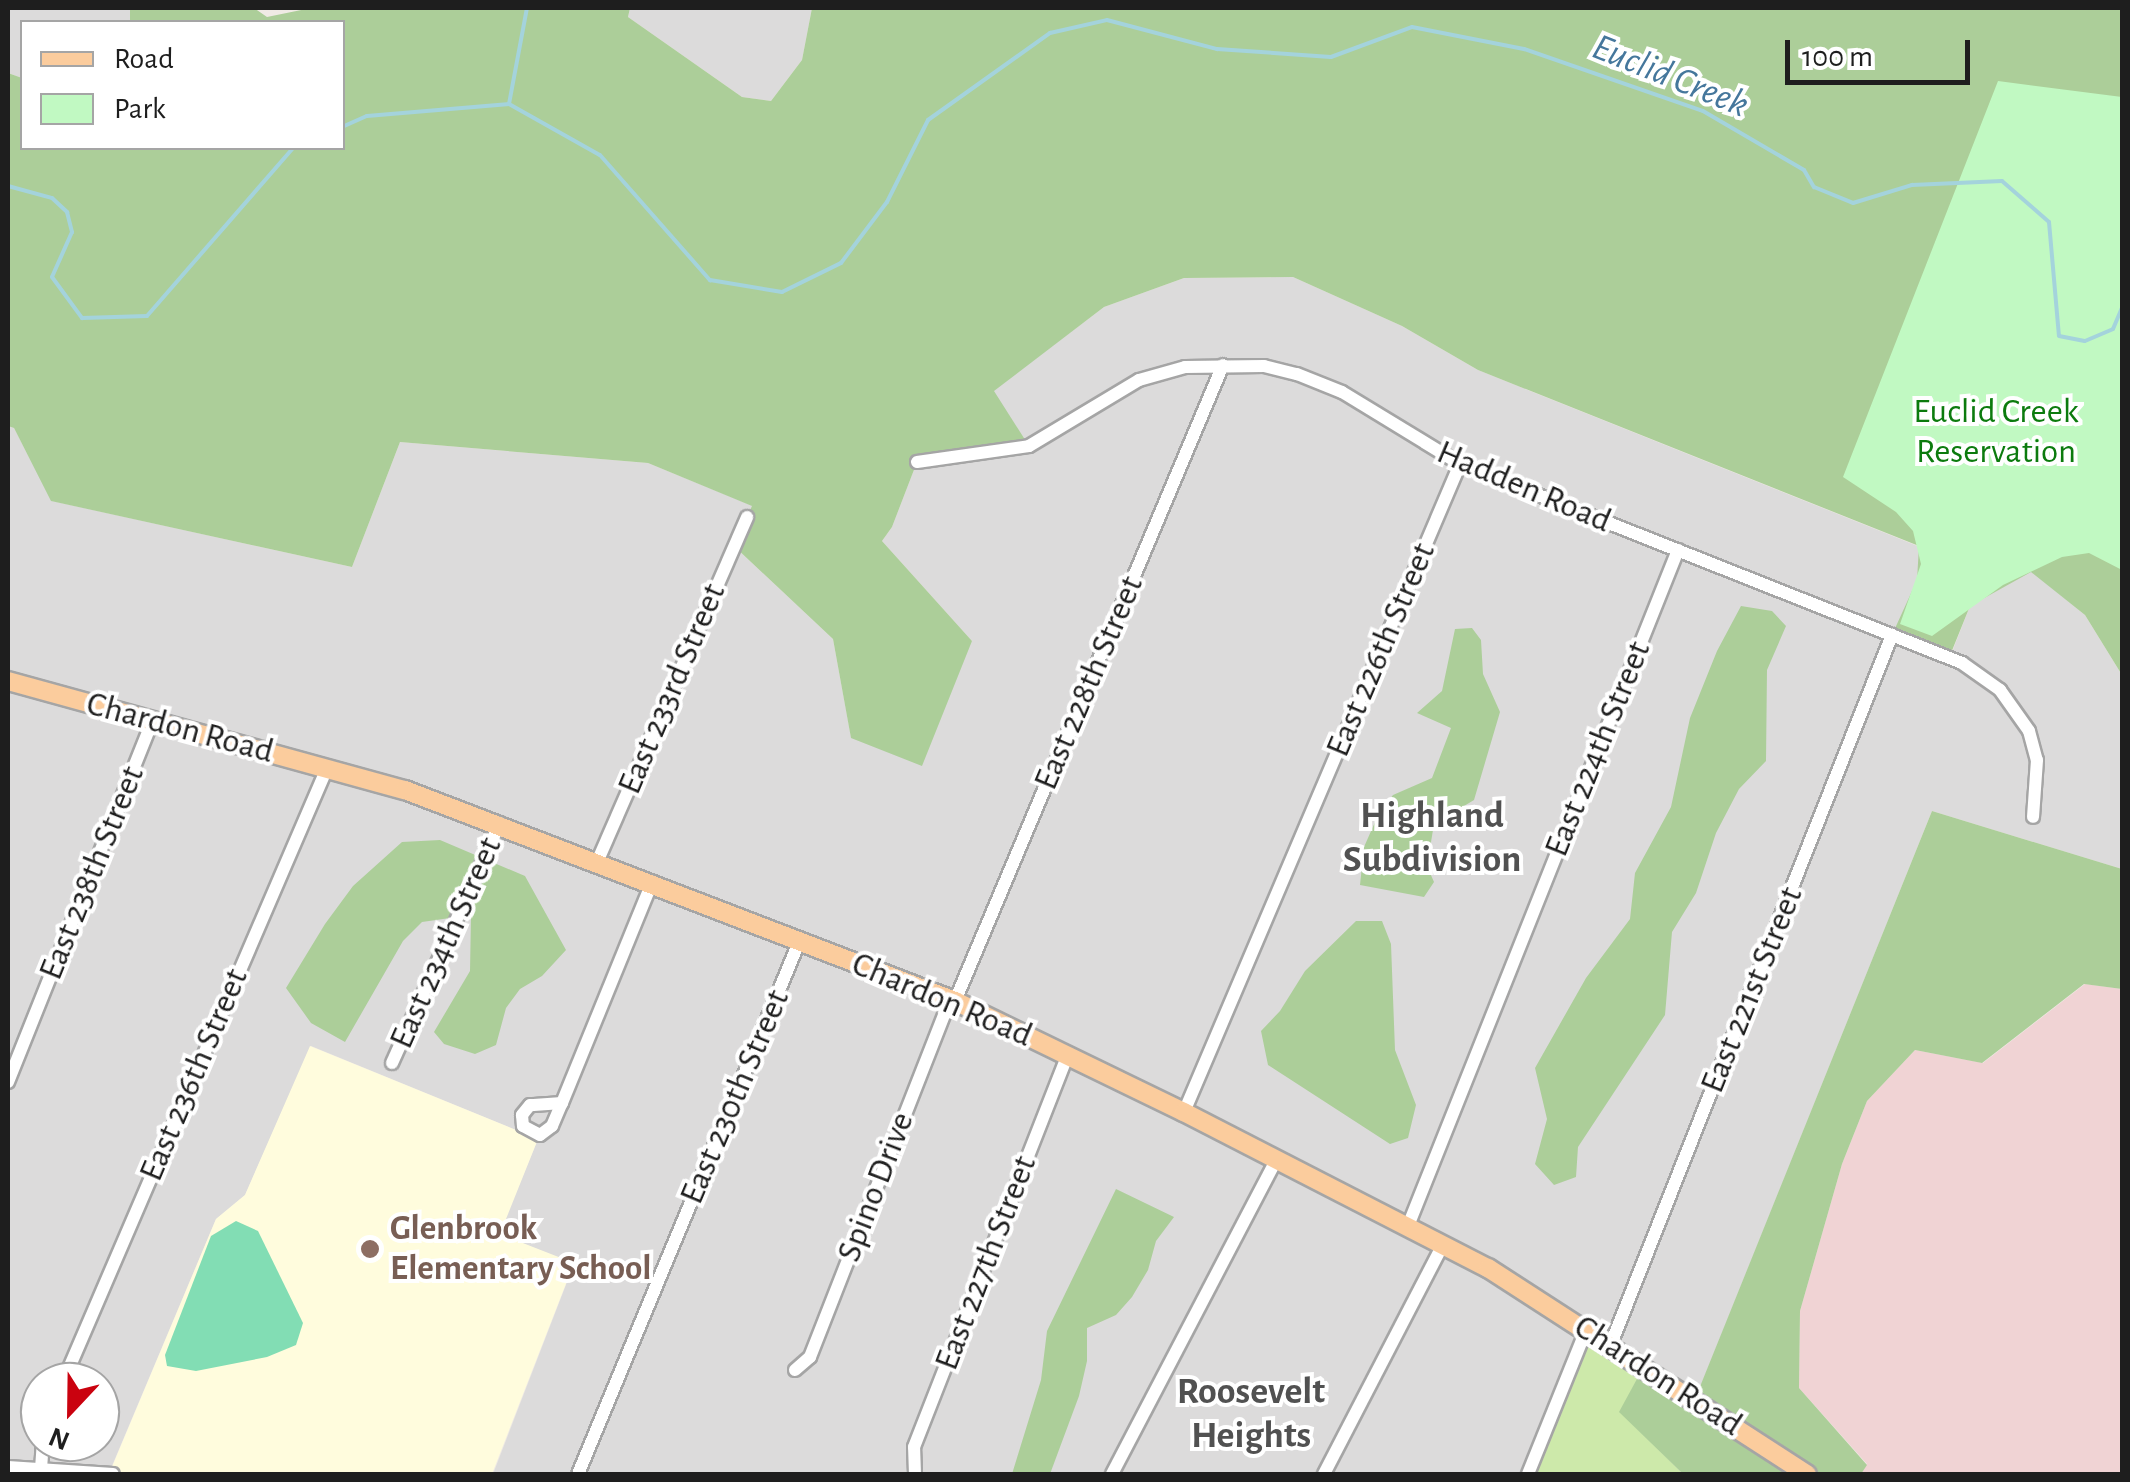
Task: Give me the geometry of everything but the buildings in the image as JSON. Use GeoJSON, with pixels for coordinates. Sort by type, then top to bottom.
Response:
{"type":"FeatureCollection","features":[{"type":"Feature","properties":{"kind":"main road","name":"Chardon Road"},"geometry":{"type":"LineString","coordinates":[[8,681],[327,768],[500,823],[952,1000],[1068,1054],[1443,1244],[1587,1328],[1807,1474]]}},
{"type":"Feature","properties":{"kind":"street","name":"East 228th Street"},"geometry":{"type":"LineString","coordinates":[[952,1000],[1223,365]]}},
{"type":"Feature","properties":{"kind":"street","name":"Hadden Road"},"geometry":{"type":"LineString","coordinates":[[917,462],[1029,446],[1138,380],[1185,368],[1264,366],[1342,392],[1460,464],[1962,663],[1985,677],[2013,704],[2029,731],[2038,760],[2033,816]]}},
{"type":"Feature","properties":{"kind":"street","name":"East 226th Street"},"geometry":{"type":"LineString","coordinates":[[1184,1112],[1460,464]]}},
{"type":"Feature","properties":{"kind":"street","name":"East 233rd Street"},"geometry":{"type":"LineString","coordinates":[[598,860],[747,517]]}},
{"type":"Feature","properties":{"kind":"street","name":"East 224th Street"},"geometry":{"type":"LineString","coordinates":[[1408,1226],[1678,550]]}},
{"type":"Feature","properties":{"kind":"street","name":"East 221st Street"},"geometry":{"type":"LineString","coordinates":[[1611,1344],[1892,635]]}},
{"type":"Feature","properties":{"kind":"street","name":"East 238th Street"},"geometry":{"type":"LineString","coordinates":[[8,1082],[154,720]]}},
{"type":"Feature","properties":{"kind":"street","name":"East 236th Street"},"geometry":{"type":"LineString","coordinates":[[72,1362],[327,768]]}},
{"type":"Feature","properties":{"kind":"street","name":"East 234th Street"},"geometry":{"type":"LineString","coordinates":[[392,1063],[500,823]]}},
{"type":"Feature","properties":{"kind":"street"},"geometry":{"type":"LineString","coordinates":[[562,1102],[652,882]]}},
{"type":"Feature","properties":{"kind":"street","name":"East 230th Street"},"geometry":{"type":"LineString","coordinates":[[578,1474],[800,940]]}},
{"type":"Feature","properties":{"kind":"street","name":"Spino Drive"},"geometry":{"type":"LineString","coordinates":[[795,1370],[810,1357],[952,1000]]}},
{"type":"Feature","properties":{"kind":"street","name":"East 227th Street"},"geometry":{"type":"LineString","coordinates":[[915,1474],[914,1447],[1068,1054]]}},
{"type":"Feature","properties":{"kind":"street"},"geometry":{"type":"LineString","coordinates":[[1112,1474],[1277,1158]]}},
{"type":"Feature","properties":{"kind":"street"},"geometry":{"type":"LineString","coordinates":[[1324,1474],[1443,1244]]}},
{"type":"Feature","properties":{"kind":"street"},"geometry":{"type":"LineString","coordinates":[[1528,1474],[1587,1328]]}},
{"type":"Feature","properties":{"kind":"street"},"geometry":{"type":"LineString","coordinates":[[41,1469],[42,1462]]}},
{"type":"Feature","properties":{"kind":"street"},"geometry":{"type":"LineString","coordinates":[[8,1466],[113,1474]]}},
{"type":"Feature","properties":{"kind":"shaded area"},"geometry":{"type":"Polygon","coordinates":[[[8,8],[130,8],[132,20],[20,20],[20,77],[8,73],[8,8]]]}},
{"type":"Feature","properties":{"kind":"shaded area"},"geometry":{"type":"Polygon","coordinates":[[[630,8],[812,8],[802,60],[771,101],[742,97],[628,17],[630,8]]]}},
{"type":"Feature","properties":{"kind":"shaded area"},"geometry":{"type":"Polygon","coordinates":[[[1293,277],[1402,326],[1478,370],[1920,547],[1917,580],[1893,635],[1950,657],[1970,606],[2031,571],[2085,615],[2122,675],[2122,869],[1932,811],[1695,1400],[1528,1474],[493,1474],[574,1264],[499,1234],[538,1139],[311,1046],[245,1195],[216,1219],[120,1447],[120,1362],[20,1362],[20,1462],[114,1462],[109,1473],[113,1474],[8,1474],[8,426],[14,428],[52,501],[352,567],[400,442],[648,463],[753,506],[734,546],[833,639],[851,737],[972,641],[882,541],[892,527],[917,462],[1028,445],[993,391],[1104,307],[1184,278],[1293,277]]]}},
{"type":"Feature","properties":{"kind":"shaded area"},"geometry":{"type":"Polygon","coordinates":[[[2085,984],[2122,989],[2122,1474],[1861,1474],[1867,1464],[1799,1388],[1800,1311],[1842,1164],[1867,1101],[1915,1050],[1983,1063],[2085,984]]]}},
{"type":"Feature","properties":{"kind":"shaded area","name":"Glenbrook Elementary School"},"geometry":{"type":"Polygon","coordinates":[[[310,1046],[538,1139],[500,1234],[574,1263],[492,1474],[109,1474],[114,1462],[120,1462],[120,1448],[216,1219],[245,1195],[310,1046]]]}},
{"type":"Feature","properties":{"kind":"green space"},"geometry":{"type":"Polygon","coordinates":[[[130,8],[254,8],[267,17],[311,8],[630,8],[628,17],[742,97],[771,101],[802,60],[812,8],[2122,8],[2122,675],[2085,615],[2031,572],[1970,606],[1949,658],[1892,635],[1917,580],[1919,546],[1478,370],[1402,326],[1293,277],[1184,278],[1104,307],[994,391],[1029,446],[917,462],[892,527],[882,541],[972,641],[922,766],[851,738],[833,639],[734,546],[752,506],[648,463],[400,442],[352,567],[51,501],[14,428],[8,426],[8,73],[20,77],[20,150],[345,150],[345,20],[130,20],[130,8]]]}},
{"type":"Feature","properties":{"kind":"green space","name":"Euclid Creek Reservation"},"geometry":{"type":"Polygon","coordinates":[[[1998,81],[2122,97],[2122,570],[2089,553],[2062,557],[2003,585],[1932,636],[1900,624],[1921,564],[1913,531],[1896,512],[1843,477],[1998,81]]]}},
{"type":"Feature","properties":{"kind":"green space"},"geometry":{"type":"Polygon","coordinates":[[[1741,606],[1772,611],[1786,626],[1767,670],[1766,761],[1739,789],[1716,833],[1696,893],[1672,932],[1665,1015],[1578,1147],[1576,1177],[1554,1185],[1535,1164],[1547,1119],[1535,1068],[1586,978],[1630,919],[1635,873],[1671,807],[1690,718],[1717,651],[1741,606]]]}},
{"type":"Feature","properties":{"kind":"green space"},"geometry":{"type":"Polygon","coordinates":[[[1472,628],[1481,640],[1483,674],[1500,712],[1474,800],[1434,824],[1427,866],[1434,882],[1424,897],[1360,885],[1364,847],[1379,813],[1393,795],[1432,778],[1451,728],[1417,713],[1442,691],[1455,629],[1472,628]]]}},
{"type":"Feature","properties":{"kind":"green space"},"geometry":{"type":"Polygon","coordinates":[[[1932,811],[2122,869],[2122,989],[2084,984],[1982,1063],[1915,1050],[1867,1101],[1842,1164],[1800,1311],[1799,1388],[1867,1465],[1861,1474],[1683,1474],[1619,1412],[1644,1366],[1695,1399],[1932,811]]]}},
{"type":"Feature","properties":{"kind":"green space"},"geometry":{"type":"Polygon","coordinates":[[[440,840],[525,876],[566,950],[542,976],[520,989],[506,1008],[496,1045],[475,1054],[444,1044],[434,1032],[470,971],[471,915],[422,922],[403,941],[345,1042],[311,1023],[286,988],[325,924],[353,886],[402,842],[440,840]]]}},
{"type":"Feature","properties":{"kind":"green space"},"geometry":{"type":"Polygon","coordinates":[[[1356,921],[1382,921],[1391,944],[1395,1050],[1416,1105],[1408,1138],[1390,1144],[1268,1065],[1261,1031],[1280,1011],[1305,971],[1356,921]]]}},
{"type":"Feature","properties":{"kind":"green space"},"geometry":{"type":"Polygon","coordinates":[[[1116,1189],[1174,1217],[1156,1241],[1148,1270],[1132,1297],[1116,1315],[1087,1328],[1087,1361],[1079,1396],[1050,1474],[1012,1474],[1041,1380],[1047,1331],[1116,1189]]]}},
{"type":"Feature","properties":{"kind":"green space"},"geometry":{"type":"Polygon","coordinates":[[[236,1221],[258,1231],[303,1323],[296,1345],[267,1357],[196,1371],[167,1366],[165,1355],[211,1236],[236,1221]]]}},
{"type":"Feature","properties":{"kind":"green space"},"geometry":{"type":"Polygon","coordinates":[[[1587,1328],[1644,1366],[1620,1412],[1683,1474],[1528,1474],[1587,1328]]]}},
{"type":"Feature","properties":{"kind":"waterway"},"geometry":{"type":"LineString","coordinates":[[509,104],[527,8]]}},
{"type":"Feature","properties":{"kind":"waterway","name":"Euclid Creek"},"geometry":{"type":"LineString","coordinates":[[345,126],[367,116],[509,104],[600,155],[710,280],[782,292],[841,263],[887,202],[928,120],[1050,33],[1107,20],[1217,49],[1331,57],[1412,27],[1524,49],[1703,111],[1804,170],[1814,187],[1853,203],[1912,185],[2002,181],[2049,222],[2059,336],[2085,341],[2113,329],[2122,308]]}},
{"type":"Feature","properties":{"kind":"waterway","name":"Euclid Creek"},"geometry":{"type":"LineString","coordinates":[[8,186],[52,198],[67,212],[72,232],[52,277],[82,318],[147,316],[291,150]]}},
{"type":"Feature","properties":{"kind":"place","name":"Glenbrook Elementary School"},"geometry":{"type":"Point","coordinates":[370,1249]}},
{"type":"Feature","properties":{"kind":"district","name":"Highland Subdivision"},"geometry":{"type":"Point","coordinates":[1432,839]}},
{"type":"Feature","properties":{"kind":"district","name":"Roosevelt Heights"},"geometry":{"type":"Point","coordinates":[1251,1415]}}]}
